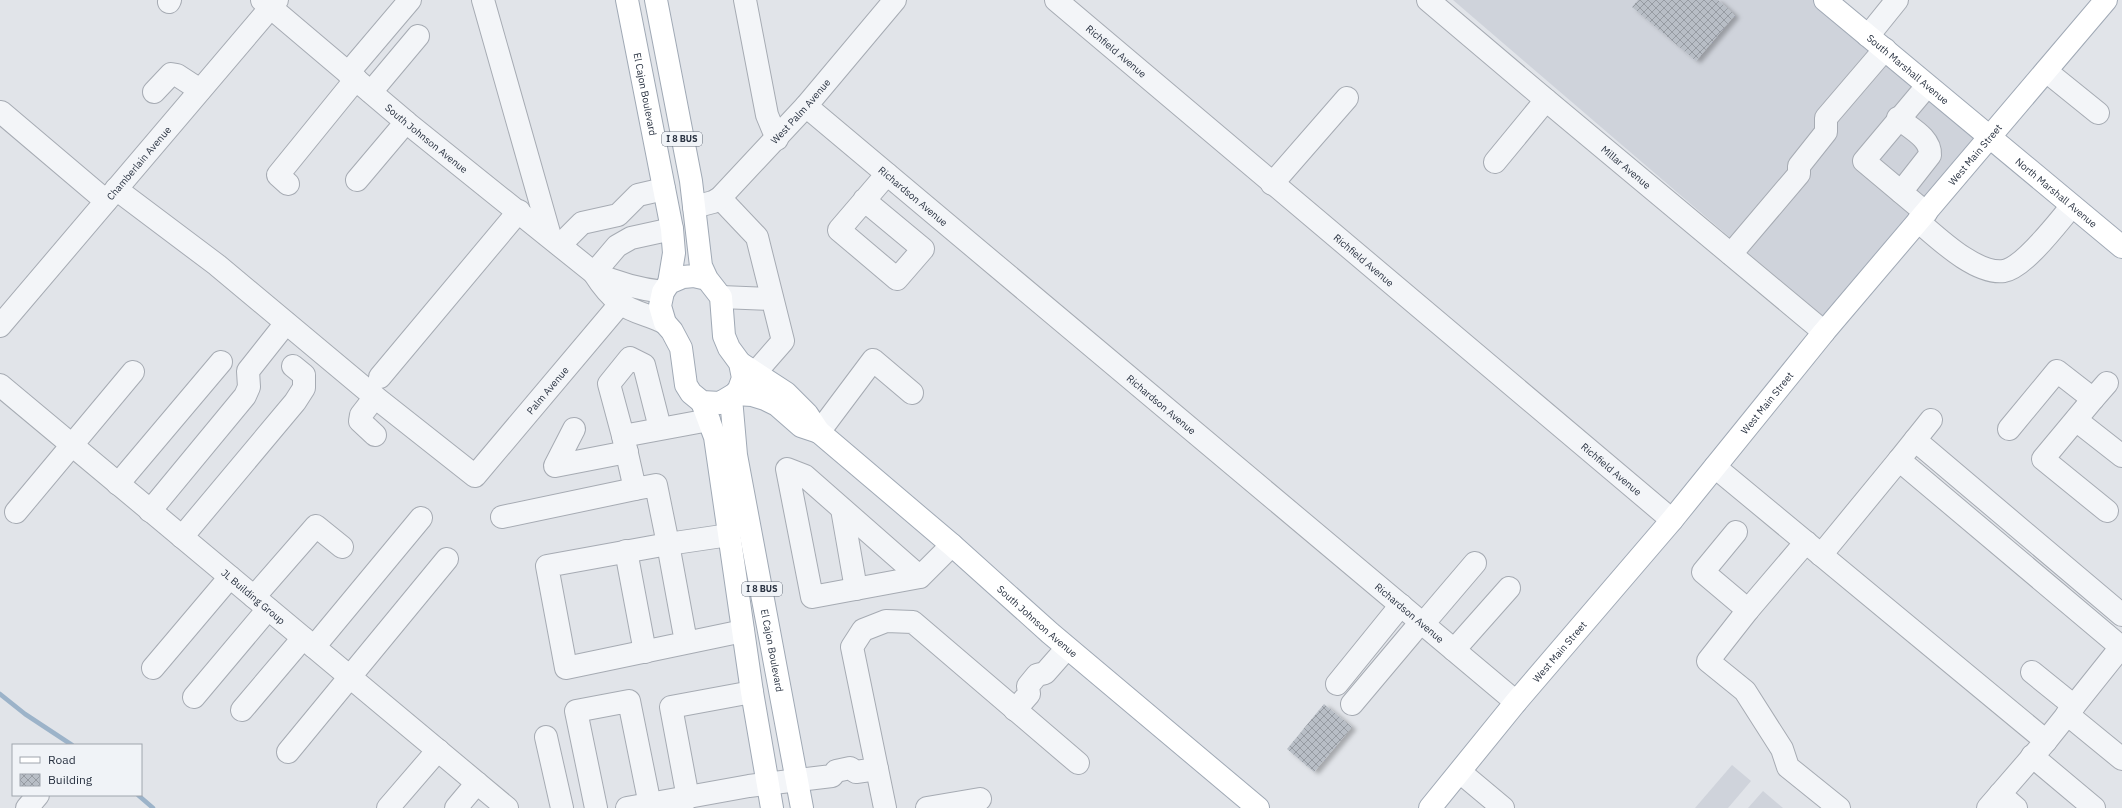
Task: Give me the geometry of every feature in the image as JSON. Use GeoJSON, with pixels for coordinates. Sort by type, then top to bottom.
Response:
{"type":"FeatureCollection","features":[{"type":"Feature","properties":{"kind":"main road","name":"El Cajon Boulevard"},"geometry":{"type":"LineString","coordinates":[[627,0],[672,229],[674,253],[666,287]]}},
{"type":"Feature","properties":{"kind":"main road","name":"I 8 BUS"},"geometry":{"type":"LineString","coordinates":[[656,0],[694,207],[701,266],[707,279],[721,297]]}},
{"type":"Feature","properties":{"kind":"main road","name":"South Marshall Avenue"},"geometry":{"type":"LineString","coordinates":[[1825,0],[1990,138]]}},
{"type":"Feature","properties":{"kind":"main road","name":"West Main Street"},"geometry":{"type":"LineString","coordinates":[[1430,808],[1516,702],[1672,520],[1824,332],[2106,0]]}},
{"type":"Feature","properties":{"kind":"main road","name":"North Marshall Avenue"},"geometry":{"type":"LineString","coordinates":[[1990,138],[2122,247]]}},
{"type":"Feature","properties":{"kind":"main road"},"geometry":{"type":"LineString","coordinates":[[666,287],[682,277],[694,276],[707,279]]}},
{"type":"Feature","properties":{"kind":"main road","name":"I 8 BUS"},"geometry":{"type":"LineString","coordinates":[[666,287],[660,306],[665,323],[672,331],[680,348],[686,385],[706,411],[715,437],[752,692],[772,808]]}},
{"type":"Feature","properties":{"kind":"main road"},"geometry":{"type":"LineString","coordinates":[[721,297],[724,336],[729,348],[748,368]]}},
{"type":"Feature","properties":{"kind":"main road","name":"I 8 BUS"},"geometry":{"type":"LineString","coordinates":[[733,396],[739,389],[748,368]]}},
{"type":"Feature","properties":{"kind":"main road","name":"South Johnson Avenue"},"geometry":{"type":"LineString","coordinates":[[748,368],[778,386],[807,414],[819,432],[952,545],[1067,648],[1255,807]]}},
{"type":"Feature","properties":{"kind":"main road","name":"South Johnson Avenue"},"geometry":{"type":"LineString","coordinates":[[706,411],[733,396],[752,395],[777,405],[801,426],[819,432]]}},
{"type":"Feature","properties":{"kind":"main road","name":"El Cajon Boulevard"},"geometry":{"type":"LineString","coordinates":[[733,396],[736,455],[798,780],[802,808]]}},
{"type":"Feature","properties":{"kind":"street"},"geometry":{"type":"LineString","coordinates":[[288,184],[278,175],[358,81],[410,0]]}},
{"type":"Feature","properties":{"kind":"street"},"geometry":{"type":"LineString","coordinates":[[483,0],[555,241],[582,223],[618,215],[638,195],[664,189]]}},
{"type":"Feature","properties":{"kind":"street"},"geometry":{"type":"LineString","coordinates":[[745,0],[767,115],[777,139]]}},
{"type":"Feature","properties":{"kind":"street","name":"West Palm Avenue"},"geometry":{"type":"LineString","coordinates":[[694,207],[710,203],[720,198],[777,139],[895,0]]}},
{"type":"Feature","properties":{"kind":"street","name":"Richfield Avenue"},"geometry":{"type":"LineString","coordinates":[[1056,0],[1272,184],[1672,520]]}},
{"type":"Feature","properties":{"kind":"street","name":"Millar Avenue"},"geometry":{"type":"LineString","coordinates":[[1428,0],[1824,332]]}},
{"type":"Feature","properties":{"kind":"street"},"geometry":{"type":"LineString","coordinates":[[1868,36],[1897,0]]}},
{"type":"Feature","properties":{"kind":"street","name":"South Johnson Avenue"},"geometry":{"type":"LineString","coordinates":[[270,2],[406,122],[519,211],[594,273],[620,304],[655,317],[665,323]]}},
{"type":"Feature","properties":{"kind":"street","name":"Chamberlain Avenue"},"geometry":{"type":"LineString","coordinates":[[0,326],[200,90],[270,2]]}},
{"type":"Feature","properties":{"kind":"street"},"geometry":{"type":"LineString","coordinates":[[358,81],[418,36]]}},
{"type":"Feature","properties":{"kind":"street"},"geometry":{"type":"LineString","coordinates":[[1731,254],[1799,174],[1799,166],[1826,132],[1826,118],[1885,49]]}},
{"type":"Feature","properties":{"kind":"street"},"geometry":{"type":"LineString","coordinates":[[154,92],[171,74],[177,75],[200,90]]}},
{"type":"Feature","properties":{"kind":"street"},"geometry":{"type":"LineString","coordinates":[[2042,76],[2098,113]]}},
{"type":"Feature","properties":{"kind":"street"},"geometry":{"type":"LineString","coordinates":[[1927,86],[1898,118],[1864,161],[1901,192],[1922,217],[1958,254],[1971,262],[1994,271],[2005,271],[2031,253],[2072,206]]}},
{"type":"Feature","properties":{"kind":"street"},"geometry":{"type":"LineString","coordinates":[[1272,184],[1347,98]]}},
{"type":"Feature","properties":{"kind":"street"},"geometry":{"type":"LineString","coordinates":[[1495,162],[1546,100]]}},
{"type":"Feature","properties":{"kind":"street","name":"Richardson Avenue"},"geometry":{"type":"LineString","coordinates":[[806,106],[1516,702]]}},
{"type":"Feature","properties":{"kind":"street"},"geometry":{"type":"LineString","coordinates":[[1,112],[111,195],[217,265],[286,323],[377,387]]}},
{"type":"Feature","properties":{"kind":"street"},"geometry":{"type":"LineString","coordinates":[[1898,118],[1924,139],[1930,149],[1930,155],[1901,192]]}},
{"type":"Feature","properties":{"kind":"street"},"geometry":{"type":"LineString","coordinates":[[357,180],[406,122]]}},
{"type":"Feature","properties":{"kind":"street"},"geometry":{"type":"LineString","coordinates":[[864,200],[887,174]]}},
{"type":"Feature","properties":{"kind":"street"},"geometry":{"type":"LineString","coordinates":[[720,198],[758,237],[783,341],[748,368]]}},
{"type":"Feature","properties":{"kind":"street"},"geometry":{"type":"LineString","coordinates":[[375,435],[360,422],[361,415],[377,387],[519,211]]}},
{"type":"Feature","properties":{"kind":"street"},"geometry":{"type":"LineString","coordinates":[[618,215],[624,243]]}},
{"type":"Feature","properties":{"kind":"street"},"geometry":{"type":"LineString","coordinates":[[594,273],[617,246],[631,238],[672,229]]}},
{"type":"Feature","properties":{"kind":"street","name":"South Johnson Avenue"},"geometry":{"type":"LineString","coordinates":[[594,273],[624,285],[666,287]]}},
{"type":"Feature","properties":{"kind":"street"},"geometry":{"type":"LineString","coordinates":[[721,297],[772,299]]}},
{"type":"Feature","properties":{"kind":"street","name":"Palm Avenue"},"geometry":{"type":"LineString","coordinates":[[377,387],[476,476],[620,304]]}},
{"type":"Feature","properties":{"kind":"street"},"geometry":{"type":"LineString","coordinates":[[150,510],[245,396],[249,387],[248,371],[286,323]]}},
{"type":"Feature","properties":{"kind":"street"},"geometry":{"type":"LineString","coordinates":[[635,489],[609,384],[630,358],[644,365],[660,428]]}},
{"type":"Feature","properties":{"kind":"street"},"geometry":{"type":"LineString","coordinates":[[819,432],[873,360],[912,392]]}},
{"type":"Feature","properties":{"kind":"street"},"geometry":{"type":"LineString","coordinates":[[118,484],[221,362]]}},
{"type":"Feature","properties":{"kind":"street"},"geometry":{"type":"LineString","coordinates":[[182,537],[295,402],[304,388],[304,375],[293,366]]}},
{"type":"Feature","properties":{"kind":"street"},"geometry":{"type":"LineString","coordinates":[[2009,429],[2058,371],[2100,391],[2043,459],[2107,511]]}},
{"type":"Feature","properties":{"kind":"street"},"geometry":{"type":"LineString","coordinates":[[16,512],[133,372]]}},
{"type":"Feature","properties":{"kind":"street","name":"JL Building Group"},"geometry":{"type":"LineString","coordinates":[[0,385],[507,808]]}},
{"type":"Feature","properties":{"kind":"street"},"geometry":{"type":"LineString","coordinates":[[574,429],[555,466],[625,444],[660,428],[706,411]]}},
{"type":"Feature","properties":{"kind":"street"},"geometry":{"type":"LineString","coordinates":[[1839,808],[1788,766],[1782,749],[1745,691],[1708,661],[1748,610],[1814,548],[1899,460],[1931,420]]}},
{"type":"Feature","properties":{"kind":"street"},"geometry":{"type":"LineString","coordinates":[[2076,420],[2122,456]]}},
{"type":"Feature","properties":{"kind":"street"},"geometry":{"type":"LineString","coordinates":[[1915,440],[2122,615]]}},
{"type":"Feature","properties":{"kind":"street"},"geometry":{"type":"LineString","coordinates":[[1899,460],[2121,647],[1994,801],[2016,808]]}},
{"type":"Feature","properties":{"kind":"street"},"geometry":{"type":"LineString","coordinates":[[1715,467],[1814,548],[2039,748],[2094,808]]}},
{"type":"Feature","properties":{"kind":"street"},"geometry":{"type":"LineString","coordinates":[[920,577],[804,476],[787,468],[812,597],[920,577],[952,545]]}},
{"type":"Feature","properties":{"kind":"street"},"geometry":{"type":"LineString","coordinates":[[502,517],[656,485],[686,642]]}},
{"type":"Feature","properties":{"kind":"street"},"geometry":{"type":"LineString","coordinates":[[842,509],[856,589]]}},
{"type":"Feature","properties":{"kind":"street"},"geometry":{"type":"LineString","coordinates":[[242,710],[308,642],[421,518]]}},
{"type":"Feature","properties":{"kind":"street"},"geometry":{"type":"LineString","coordinates":[[194,697],[316,526],[342,547]]}},
{"type":"Feature","properties":{"kind":"street"},"geometry":{"type":"LineString","coordinates":[[1736,532],[1703,572],[1748,610]]}},
{"type":"Feature","properties":{"kind":"street"},"geometry":{"type":"LineString","coordinates":[[729,535],[626,551],[547,566],[566,668],[743,631]]}},
{"type":"Feature","properties":{"kind":"street"},"geometry":{"type":"LineString","coordinates":[[626,551],[645,652]]}},
{"type":"Feature","properties":{"kind":"street"},"geometry":{"type":"LineString","coordinates":[[288,752],[447,559]]}},
{"type":"Feature","properties":{"kind":"street"},"geometry":{"type":"LineString","coordinates":[[1352,704],[1475,563]]}},
{"type":"Feature","properties":{"kind":"street"},"geometry":{"type":"LineString","coordinates":[[153,668],[230,577]]}},
{"type":"Feature","properties":{"kind":"street"},"geometry":{"type":"LineString","coordinates":[[1454,650],[1509,588]]}},
{"type":"Feature","properties":{"kind":"street"},"geometry":{"type":"LineString","coordinates":[[1337,684],[1400,605]]}},
{"type":"Feature","properties":{"kind":"street"},"geometry":{"type":"LineString","coordinates":[[885,808],[852,647],[863,630],[886,621],[913,622],[1022,702],[1078,763]]}},
{"type":"Feature","properties":{"kind":"street"},"geometry":{"type":"LineString","coordinates":[[1022,702],[1036,693],[1046,681],[1045,673],[1067,648]]}},
{"type":"Feature","properties":{"kind":"street"},"geometry":{"type":"LineString","coordinates":[[2032,672],[2122,759]]}},
{"type":"Feature","properties":{"kind":"street"},"geometry":{"type":"LineString","coordinates":[[686,801],[671,707],[752,692]]}},
{"type":"Feature","properties":{"kind":"street"},"geometry":{"type":"LineString","coordinates":[[596,808],[576,711],[629,701],[650,805]]}},
{"type":"Feature","properties":{"kind":"street"},"geometry":{"type":"LineString","coordinates":[[546,737],[562,808]]}},
{"type":"Feature","properties":{"kind":"street"},"geometry":{"type":"LineString","coordinates":[[388,808],[438,750]]}},
{"type":"Feature","properties":{"kind":"street"},"geometry":{"type":"LineString","coordinates":[[627,808],[686,801],[768,784],[798,780],[832,776],[837,780],[852,777],[856,772],[877,769]]}},
{"type":"Feature","properties":{"kind":"street"},"geometry":{"type":"LineString","coordinates":[[1460,772],[1503,808]]}},
{"type":"Feature","properties":{"kind":"street"},"geometry":{"type":"LineString","coordinates":[[456,808],[477,783]]}},
{"type":"Feature","properties":{"kind":"street"},"geometry":{"type":"LineString","coordinates":[[27,808],[37,796]]}},
{"type":"Feature","properties":{"kind":"street"},"geometry":{"type":"LineString","coordinates":[[927,808],[980,798]]}},
{"type":"Feature","properties":{"kind":"shaded area"},"geometry":{"type":"Polygon","coordinates":[[[1453,0],[1842,0],[1988,123],[1826,320],[1453,0]]]}},
{"type":"Feature","properties":{"kind":"shaded area"},"geometry":{"type":"Polygon","coordinates":[[[1732,765],[1751,781],[1728,808],[1695,808],[1732,765]]]}},
{"type":"Feature","properties":{"kind":"shaded area"},"geometry":{"type":"Polygon","coordinates":[[[1763,791],[1783,808],[1748,808],[1763,791]]]}},
{"type":"Feature","properties":{"kind":"building"},"geometry":{"type":"Polygon","coordinates":[[[1638,0],[1718,0],[1735,15],[1696,61],[1632,7],[1638,0]]]}},
{"type":"Feature","properties":{"kind":"building"},"geometry":{"type":"Polygon","coordinates":[[[1324,704],[1352,727],[1314,772],[1287,749],[1324,704]]]}},
{"type":"Feature","properties":{"kind":"waterway"},"geometry":{"type":"LineString","coordinates":[[0,694],[25,714],[70,744]]}},
{"type":"Feature","properties":{"kind":"waterway"},"geometry":{"type":"LineString","coordinates":[[139,796],[153,808]]}}]}
